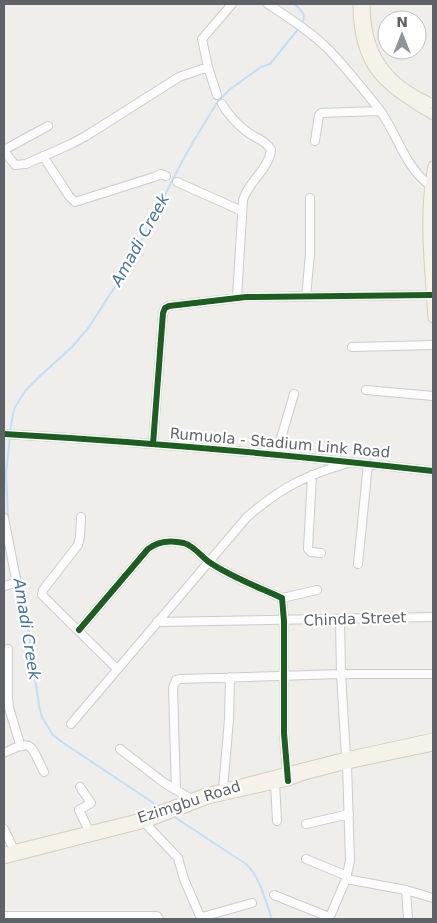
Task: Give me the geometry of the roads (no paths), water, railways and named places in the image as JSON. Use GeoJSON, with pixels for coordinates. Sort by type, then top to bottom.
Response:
{"type":"FeatureCollection","features":[{"type":"Feature","properties":{"kind":"main road"},"geometry":{"type":"LineString","coordinates":[[358,4],[361,37],[365,54],[372,66],[386,83],[407,100],[433,115]]}},
{"type":"Feature","properties":{"kind":"main road"},"geometry":{"type":"LineString","coordinates":[[365,4],[368,35],[374,53],[381,65],[403,88],[433,104]]}},
{"type":"Feature","properties":{"kind":"main road"},"geometry":{"type":"LineString","coordinates":[[433,166],[428,221],[433,318]]}},
{"type":"Feature","properties":{"kind":"main road","name":"Ezimgbu Road"},"geometry":{"type":"LineString","coordinates":[[178,807],[190,798],[223,789],[287,777],[433,738]]}},
{"type":"Feature","properties":{"kind":"main road","name":"Ezimgbu Road"},"geometry":{"type":"LineString","coordinates":[[347,760],[433,746]]}},
{"type":"Feature","properties":{"kind":"main road","name":"Ezimgbu Road"},"geometry":{"type":"LineString","coordinates":[[4,852],[15,853],[145,823],[178,807],[275,783],[287,777]]}},
{"type":"Feature","properties":{"kind":"main road","name":"Ezimgbu Road"},"geometry":{"type":"LineString","coordinates":[[4,859],[15,853],[89,831],[159,815]]}},
{"type":"Feature","properties":{"kind":"street"},"geometry":{"type":"LineString","coordinates":[[217,95],[202,39],[203,35],[232,4]]}},
{"type":"Feature","properties":{"kind":"street"},"geometry":{"type":"LineString","coordinates":[[268,4],[300,26],[328,50],[356,80],[380,111],[418,175],[430,185]]}},
{"type":"Feature","properties":{"kind":"street"},"geometry":{"type":"LineString","coordinates":[[48,126],[4,151],[15,165],[26,164],[86,136],[178,76],[208,67]]}},
{"type":"Feature","properties":{"kind":"street"},"geometry":{"type":"LineString","coordinates":[[222,104],[246,131],[266,143],[271,150],[269,159],[245,196],[242,211],[237,298]]}},
{"type":"Feature","properties":{"kind":"street"},"geometry":{"type":"LineString","coordinates":[[315,141],[320,113],[380,111]]}},
{"type":"Feature","properties":{"kind":"street"},"geometry":{"type":"LineString","coordinates":[[43,156],[72,200],[77,202],[161,174],[166,176]]}},
{"type":"Feature","properties":{"kind":"street"},"geometry":{"type":"LineString","coordinates":[[177,182],[242,211]]}},
{"type":"Feature","properties":{"kind":"street"},"geometry":{"type":"LineString","coordinates":[[306,297],[310,254],[310,198]]}},
{"type":"Feature","properties":{"kind":"street"},"geometry":{"type":"LineString","coordinates":[[153,444],[163,313],[165,308],[237,298],[432,295]]}},
{"type":"Feature","properties":{"kind":"street"},"geometry":{"type":"LineString","coordinates":[[352,347],[433,345]]}},
{"type":"Feature","properties":{"kind":"street"},"geometry":{"type":"LineString","coordinates":[[366,390],[433,396]]}},
{"type":"Feature","properties":{"kind":"street"},"geometry":{"type":"LineString","coordinates":[[276,455],[294,394]]}},
{"type":"Feature","properties":{"kind":"street","name":"Rumuola - Stadium Link Road"},"geometry":{"type":"LineString","coordinates":[[8,434],[153,444],[325,459],[433,471]]}},
{"type":"Feature","properties":{"kind":"street"},"geometry":{"type":"LineString","coordinates":[[321,553],[311,552],[308,548],[316,473],[325,466],[325,459]]}},
{"type":"Feature","properties":{"kind":"street"},"geometry":{"type":"LineString","coordinates":[[71,724],[247,517],[282,489],[316,473],[351,462]]}},
{"type":"Feature","properties":{"kind":"street"},"geometry":{"type":"LineString","coordinates":[[358,564],[368,464]]}},
{"type":"Feature","properties":{"kind":"street"},"geometry":{"type":"LineString","coordinates":[[81,516],[78,545],[42,592],[43,597],[117,669]]}},
{"type":"Feature","properties":{"kind":"street"},"geometry":{"type":"LineString","coordinates":[[4,518],[16,579],[15,583],[4,586]]}},
{"type":"Feature","properties":{"kind":"street"},"geometry":{"type":"LineString","coordinates":[[79,630],[148,548],[155,543],[184,543],[189,545],[210,562],[243,581],[282,598],[317,590]]}},
{"type":"Feature","properties":{"kind":"street"},"geometry":{"type":"LineString","coordinates":[[282,598],[285,676],[284,733],[287,777]]}},
{"type":"Feature","properties":{"kind":"street","name":"Chinda Street"},"geometry":{"type":"LineString","coordinates":[[157,622],[433,617]]}},
{"type":"Feature","properties":{"kind":"street"},"geometry":{"type":"LineString","coordinates":[[274,895],[329,918],[346,877],[350,861],[340,619]]}},
{"type":"Feature","properties":{"kind":"street"},"geometry":{"type":"LineString","coordinates":[[8,649],[9,708],[20,744]]}},
{"type":"Feature","properties":{"kind":"street"},"geometry":{"type":"LineString","coordinates":[[176,790],[173,688],[175,682],[180,678],[433,674]]}},
{"type":"Feature","properties":{"kind":"street"},"geometry":{"type":"LineString","coordinates":[[223,789],[229,719],[230,677]]}},
{"type":"Feature","properties":{"kind":"street"},"geometry":{"type":"LineString","coordinates":[[4,753],[20,744],[29,745],[44,772]]}},
{"type":"Feature","properties":{"kind":"street"},"geometry":{"type":"LineString","coordinates":[[120,749],[163,782],[190,798]]}},
{"type":"Feature","properties":{"kind":"street"},"geometry":{"type":"LineString","coordinates":[[275,783],[277,821]]}},
{"type":"Feature","properties":{"kind":"street"},"geometry":{"type":"LineString","coordinates":[[80,788],[91,803],[79,810],[89,831]]}},
{"type":"Feature","properties":{"kind":"street"},"geometry":{"type":"LineString","coordinates":[[306,824],[349,814]]}},
{"type":"Feature","properties":{"kind":"street"},"geometry":{"type":"LineString","coordinates":[[145,823],[178,858],[184,880],[199,914],[215,917],[252,903]]}},
{"type":"Feature","properties":{"kind":"street"},"geometry":{"type":"LineString","coordinates":[[4,829],[15,853]]}},
{"type":"Feature","properties":{"kind":"street"},"geometry":{"type":"LineString","coordinates":[[306,859],[346,877],[433,898]]}},
{"type":"Feature","properties":{"kind":"street"},"geometry":{"type":"LineString","coordinates":[[406,890],[408,919]]}},
{"type":"Feature","properties":{"kind":"street"},"geometry":{"type":"LineString","coordinates":[[4,916],[157,916],[159,919]]}},
{"type":"Feature","properties":{"kind":"waterway","name":"Amadi Creek"},"geometry":{"type":"LineString","coordinates":[[295,4],[304,16],[301,24]]}},
{"type":"Feature","properties":{"kind":"waterway","name":"Amadi Creek"},"geometry":{"type":"LineString","coordinates":[[10,431],[14,409],[25,391],[71,348],[89,327],[127,268],[186,154],[216,104],[229,90],[261,67],[270,64],[299,28]]}},
{"type":"Feature","properties":{"kind":"waterway","name":"Amadi Creek"},"geometry":{"type":"LineString","coordinates":[[8,519],[6,474],[10,436]]}},
{"type":"Feature","properties":{"kind":"waterway","name":"Amadi Creek"},"geometry":{"type":"LineString","coordinates":[[17,563],[42,717],[53,735],[62,742],[161,808]]}},
{"type":"Feature","properties":{"kind":"waterway","name":"Amadi Creek"},"geometry":{"type":"LineString","coordinates":[[173,816],[246,864],[259,883],[272,919]]}}]}
